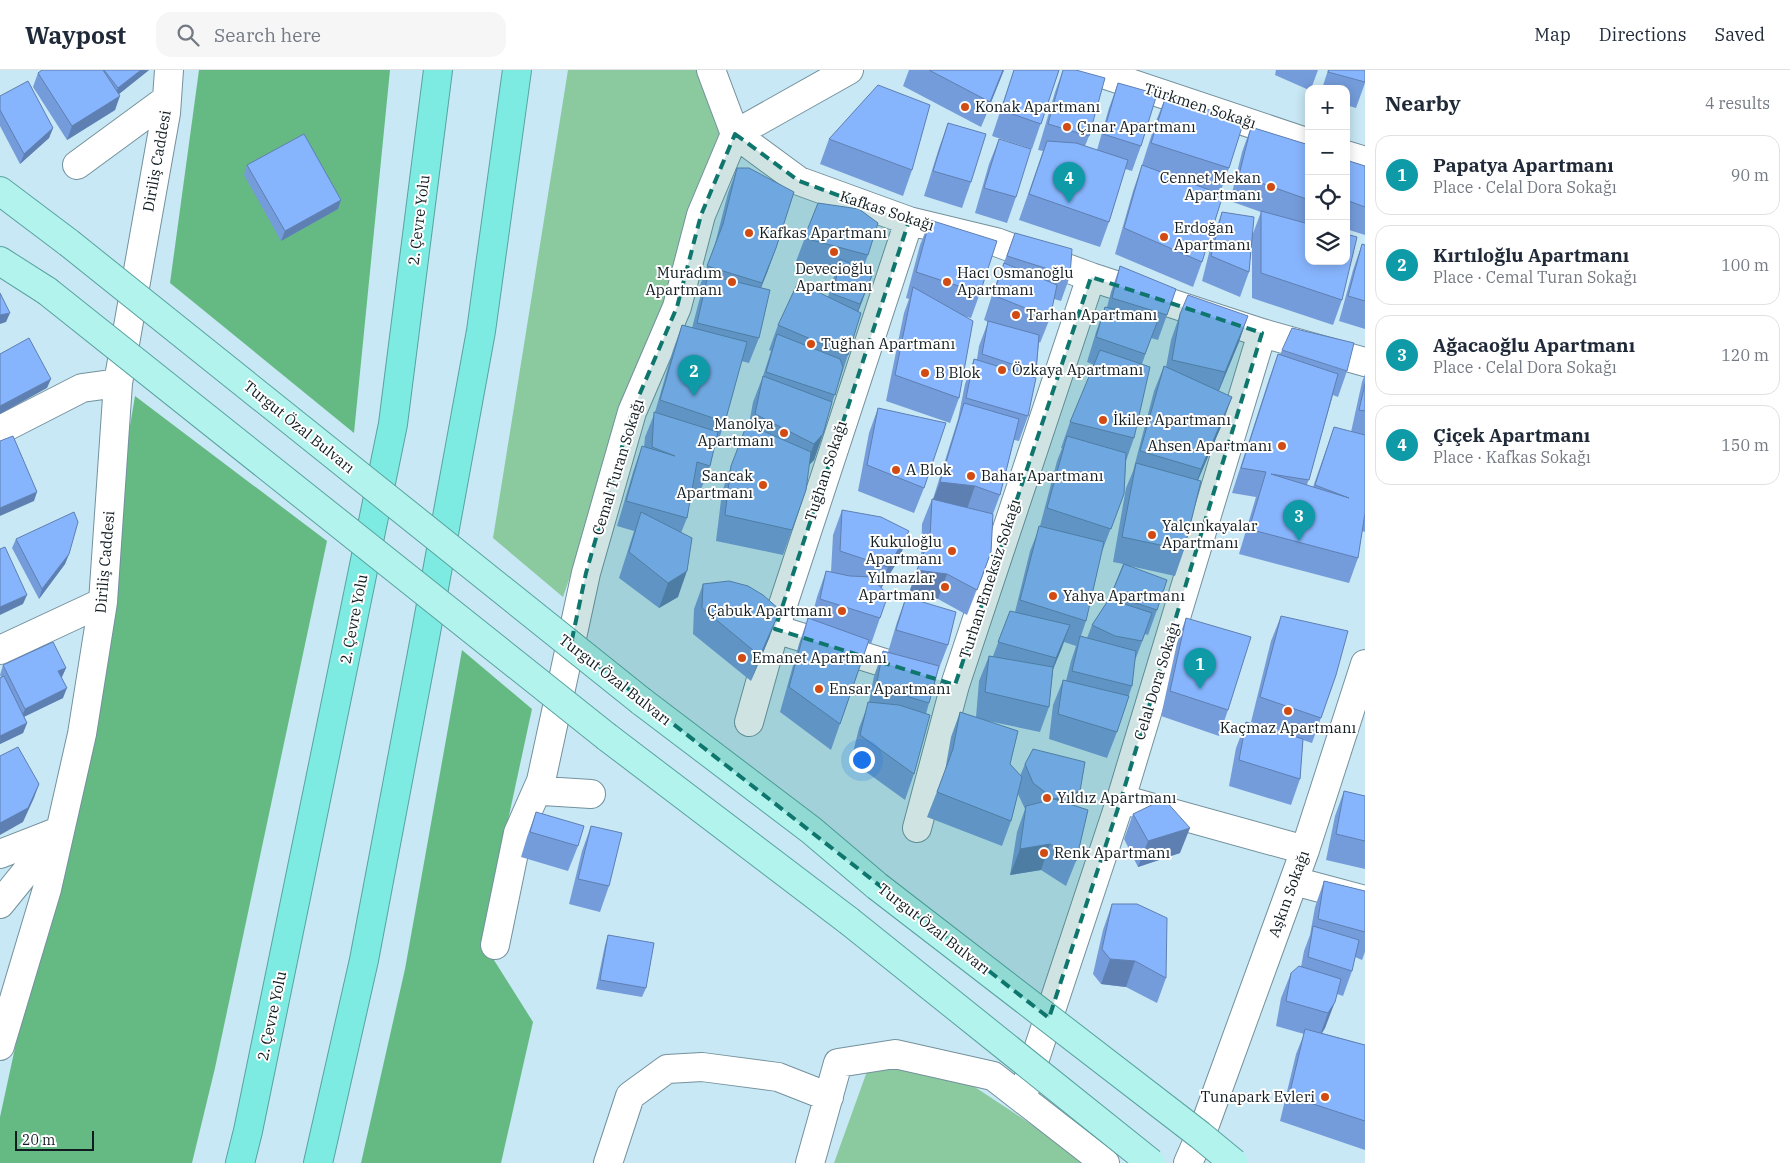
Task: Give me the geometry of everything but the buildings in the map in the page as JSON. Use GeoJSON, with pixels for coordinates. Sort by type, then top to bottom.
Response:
{"type":"FeatureCollection","features":[{"type":"Feature","properties":{"kind":"highway","name":"2. Çevre Yolu"},"geometry":{"type":"LineString","coordinates":[[240,1163],[331,733],[393,424],[438,70]]}},
{"type":"Feature","properties":{"kind":"highway"},"geometry":{"type":"LineString","coordinates":[[318,1163],[364,960],[477,351],[517,70]]}},
{"type":"Feature","properties":{"kind":"main road","name":"Turgut Özal Bulvarı"},"geometry":{"type":"LineString","coordinates":[[0,191],[69,243],[641,701],[811,830],[877,886],[1234,1163]]}},
{"type":"Feature","properties":{"kind":"main road"},"geometry":{"type":"LineString","coordinates":[[0,261],[47,291],[607,737],[848,921],[1151,1163]]}},
{"type":"Feature","properties":{"kind":"street","name":"Diriliş Caddesi"},"geometry":{"type":"LineString","coordinates":[[0,1046],[46,889],[82,734],[103,602],[118,383],[163,131],[169,70]]}},
{"type":"Feature","properties":{"kind":"street"},"geometry":{"type":"LineString","coordinates":[[711,70],[735,134],[849,70]]}},
{"type":"Feature","properties":{"kind":"street","name":"Türkmen Sokağı"},"geometry":{"type":"LineString","coordinates":[[1091,70],[1305,142]]}},
{"type":"Feature","properties":{"kind":"street"},"geometry":{"type":"LineString","coordinates":[[77,165],[167,98]]}},
{"type":"Feature","properties":{"kind":"street","name":"Kafkas Sokağı"},"geometry":{"type":"LineString","coordinates":[[735,134],[799,181],[909,221],[996,242],[1091,277],[1262,333],[1365,362]]}},
{"type":"Feature","properties":{"kind":"street","name":"Cemal Turan Sokağı"},"geometry":{"type":"LineString","coordinates":[[495,945],[518,833],[541,781],[586,573],[632,412],[677,307],[700,215],[735,134]]}},
{"type":"Feature","properties":{"kind":"street"},"geometry":{"type":"LineString","coordinates":[[1350,156],[1365,161]]}},
{"type":"Feature","properties":{"kind":"street","name":"Tuğhan Sokağı"},"geometry":{"type":"LineString","coordinates":[[749,722],[775,629],[909,221]]}},
{"type":"Feature","properties":{"kind":"street","name":"Turhan Emeksiz Sokağı"},"geometry":{"type":"LineString","coordinates":[[918,828],[955,684],[1091,277]]}},
{"type":"Feature","properties":{"kind":"street","name":"Celal Dora Sokağı"},"geometry":{"type":"LineString","coordinates":[[1022,1098],[1121,799],[1262,333]]}},
{"type":"Feature","properties":{"kind":"street"},"geometry":{"type":"LineString","coordinates":[[0,430],[82,388],[118,383]]}},
{"type":"Feature","properties":{"kind":"street"},"geometry":{"type":"LineString","coordinates":[[0,650],[103,602]]}},
{"type":"Feature","properties":{"kind":"street"},"geometry":{"type":"LineString","coordinates":[[775,629],[955,684]]}},
{"type":"Feature","properties":{"kind":"street","name":"Aşkın Sokağı"},"geometry":{"type":"LineString","coordinates":[[1188,1163],[1206,1122],[1305,850],[1365,664]]}},
{"type":"Feature","properties":{"kind":"street"},"geometry":{"type":"LineString","coordinates":[[541,781],[543,791],[591,794]]}},
{"type":"Feature","properties":{"kind":"street"},"geometry":{"type":"LineString","coordinates":[[1121,799],[1305,850]]}},
{"type":"Feature","properties":{"kind":"street"},"geometry":{"type":"LineString","coordinates":[[0,854],[61,830]]}},
{"type":"Feature","properties":{"kind":"street"},"geometry":{"type":"LineString","coordinates":[[0,904],[61,830]]}},
{"type":"Feature","properties":{"kind":"street"},"geometry":{"type":"LineString","coordinates":[[1294,881],[1365,900]]}},
{"type":"Feature","properties":{"kind":"street"},"geometry":{"type":"LineString","coordinates":[[810,1163],[838,1063],[895,1054],[992,1076],[1105,1163]]}},
{"type":"Feature","properties":{"kind":"street"},"geometry":{"type":"LineString","coordinates":[[608,1163],[630,1096],[667,1069],[702,1067],[778,1077],[829,1097]]}},
{"type":"Feature","properties":{"kind":"highlighted area"},"geometry":{"type":"Polygon","coordinates":[[[735,134],[799,181],[909,221],[775,629],[955,685],[1091,277],[1262,333],[1121,799],[1049,1018],[571,644],[586,573],[632,412],[677,307],[701,215],[735,134]]]}},
{"type":"Feature","properties":{"kind":"green space"},"geometry":{"type":"Polygon","coordinates":[[[199,70],[390,70],[354,433],[170,283],[199,70]]]}},
{"type":"Feature","properties":{"kind":"green space"},"geometry":{"type":"Polygon","coordinates":[[[568,70],[726,70],[732,124],[681,252],[563,597],[493,538],[568,70]]]}},
{"type":"Feature","properties":{"kind":"green space"},"geometry":{"type":"Polygon","coordinates":[[[135,396],[327,541],[215,1068],[192,1163],[0,1163],[0,1117],[63,827],[135,396]]]}},
{"type":"Feature","properties":{"kind":"green space"},"geometry":{"type":"Polygon","coordinates":[[[462,650],[532,709],[482,941],[533,1022],[501,1163],[361,1163],[405,969],[462,650]]]}},
{"type":"Feature","properties":{"kind":"green space"},"geometry":{"type":"Polygon","coordinates":[[[870,1063],[958,1076],[1061,1144],[1086,1163],[834,1163],[870,1063]]]}},
{"type":"Feature","properties":{"kind":"place","name":"Konak Apartmanı"},"geometry":{"type":"Point","coordinates":[965,107]}},
{"type":"Feature","properties":{"kind":"place","name":"Çınar Apartmanı"},"geometry":{"type":"Point","coordinates":[1067,127]}},
{"type":"Feature","properties":{"kind":"place","name":"Cennet Mekan Apartmanı"},"geometry":{"type":"Point","coordinates":[1271,187]}},
{"type":"Feature","properties":{"kind":"place","name":"Çiçek Apartmanı"},"geometry":{"type":"Point","coordinates":[1069,203]}},
{"type":"Feature","properties":{"kind":"place","name":"Kafkas Apartmanı"},"geometry":{"type":"Point","coordinates":[749,233]}},
{"type":"Feature","properties":{"kind":"place","name":"Erdoğan Apartmanı"},"geometry":{"type":"Point","coordinates":[1164,237]}},
{"type":"Feature","properties":{"kind":"place","name":"Devecioğlu Apartmanı"},"geometry":{"type":"Point","coordinates":[834,252]}},
{"type":"Feature","properties":{"kind":"place","name":"Muradım Apartmanı"},"geometry":{"type":"Point","coordinates":[732,282]}},
{"type":"Feature","properties":{"kind":"place","name":"Hacı Osmanoğlu Apartmanı"},"geometry":{"type":"Point","coordinates":[947,282]}},
{"type":"Feature","properties":{"kind":"place","name":"Tarhan Apartmanı"},"geometry":{"type":"Point","coordinates":[1016,315]}},
{"type":"Feature","properties":{"kind":"place","name":"Tuğhan Apartmanı"},"geometry":{"type":"Point","coordinates":[811,344]}},
{"type":"Feature","properties":{"kind":"place","name":"Özkaya Apartmanı"},"geometry":{"type":"Point","coordinates":[1002,370]}},
{"type":"Feature","properties":{"kind":"place","name":"B Blok"},"geometry":{"type":"Point","coordinates":[925,373]}},
{"type":"Feature","properties":{"kind":"place","name":"Kırtıloğlu Apartmanı"},"geometry":{"type":"Point","coordinates":[694,396]}},
{"type":"Feature","properties":{"kind":"place","name":"İkiler Apartmanı"},"geometry":{"type":"Point","coordinates":[1103,420]}},
{"type":"Feature","properties":{"kind":"place","name":"Manolya Apartmanı"},"geometry":{"type":"Point","coordinates":[784,433]}},
{"type":"Feature","properties":{"kind":"place","name":"Ahsen Apartmanı"},"geometry":{"type":"Point","coordinates":[1282,446]}},
{"type":"Feature","properties":{"kind":"place","name":"A Blok"},"geometry":{"type":"Point","coordinates":[896,470]}},
{"type":"Feature","properties":{"kind":"place","name":"Bahar Apartmanı"},"geometry":{"type":"Point","coordinates":[971,476]}},
{"type":"Feature","properties":{"kind":"place","name":"Sancak Apartmanı"},"geometry":{"type":"Point","coordinates":[763,485]}},
{"type":"Feature","properties":{"kind":"place","name":"Yalçınkayalar Apartmanı"},"geometry":{"type":"Point","coordinates":[1152,535]}},
{"type":"Feature","properties":{"kind":"place","name":"Ağacaoğlu Apartmanı"},"geometry":{"type":"Point","coordinates":[1299,541]}},
{"type":"Feature","properties":{"kind":"place","name":"Kukuloğlu Apartmanı"},"geometry":{"type":"Point","coordinates":[952,551]}},
{"type":"Feature","properties":{"kind":"place","name":"Yılmazlar Apartmanı"},"geometry":{"type":"Point","coordinates":[945,587]}},
{"type":"Feature","properties":{"kind":"place","name":"Yahya Apartmanı"},"geometry":{"type":"Point","coordinates":[1053,596]}},
{"type":"Feature","properties":{"kind":"place","name":"Çabuk Apartmanı"},"geometry":{"type":"Point","coordinates":[842,611]}},
{"type":"Feature","properties":{"kind":"place","name":"Emanet Apartmanı"},"geometry":{"type":"Point","coordinates":[742,658]}},
{"type":"Feature","properties":{"kind":"place","name":"Ensar Apartmanı"},"geometry":{"type":"Point","coordinates":[819,689]}},
{"type":"Feature","properties":{"kind":"place","name":"Papatya Apartmanı"},"geometry":{"type":"Point","coordinates":[1200,689]}},
{"type":"Feature","properties":{"kind":"place","name":"Kaçmaz Apartmanı"},"geometry":{"type":"Point","coordinates":[1288,711]}},
{"type":"Feature","properties":{"kind":"place","name":"Yıldız Apartmanı"},"geometry":{"type":"Point","coordinates":[1047,798]}},
{"type":"Feature","properties":{"kind":"place","name":"Renk Apartmanı"},"geometry":{"type":"Point","coordinates":[1044,853]}},
{"type":"Feature","properties":{"kind":"place","name":"Tunapark Evleri"},"geometry":{"type":"Point","coordinates":[1325,1097]}}]}
